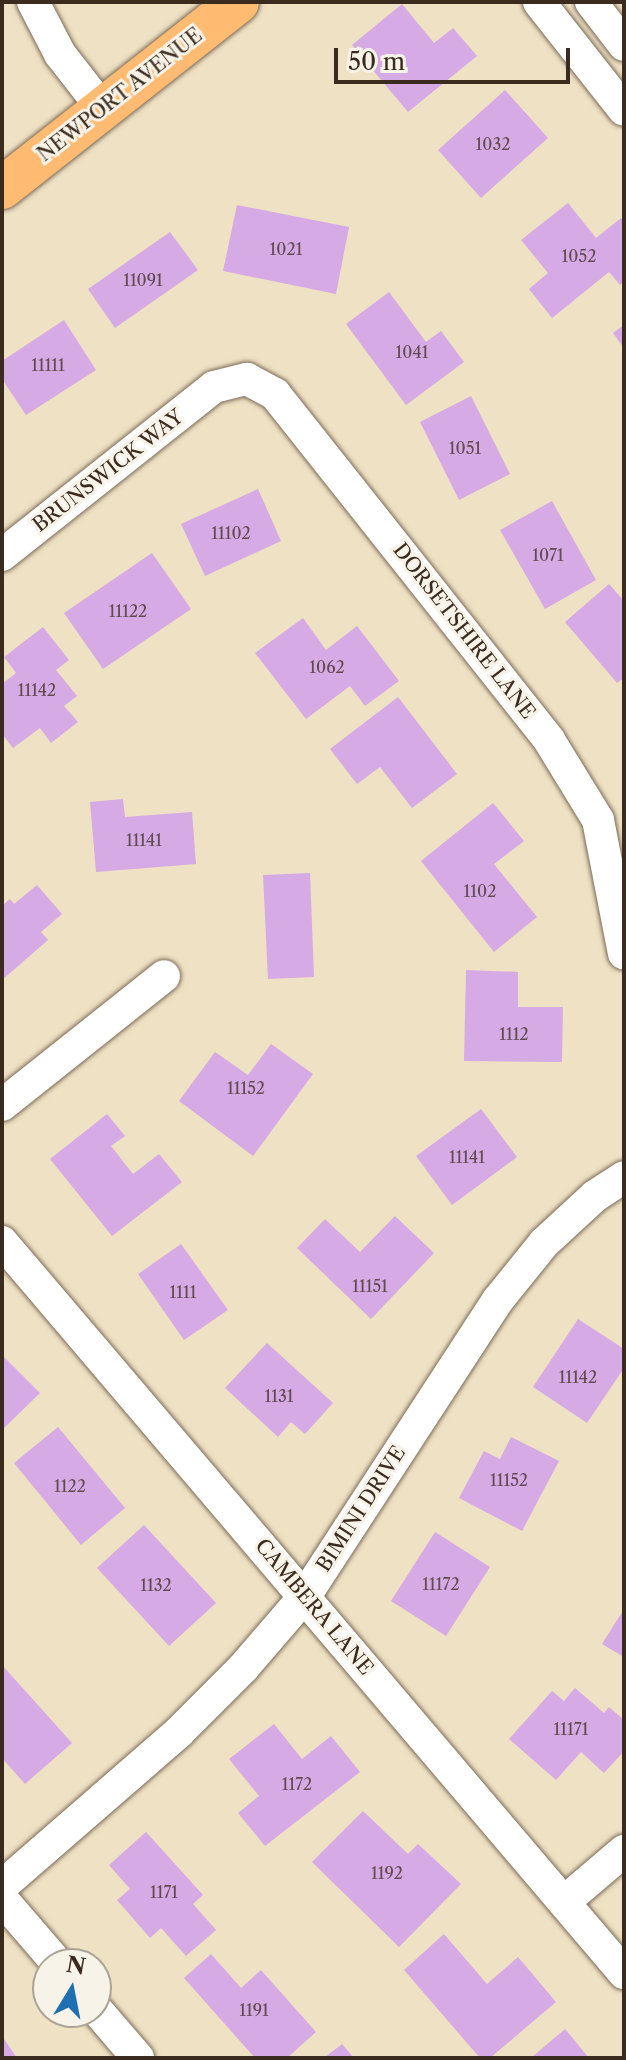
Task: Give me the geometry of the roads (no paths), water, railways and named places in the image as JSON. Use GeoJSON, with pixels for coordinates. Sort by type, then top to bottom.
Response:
{"type":"FeatureCollection","features":[{"type":"Feature","properties":{"kind":"main road","name":"NEWPORT AVENUE"},"geometry":{"type":"LineString","coordinates":[[2,188],[238,2]]}},
{"type":"Feature","properties":{"kind":"street"},"geometry":{"type":"LineString","coordinates":[[33,2],[60,54],[102,108]]}},
{"type":"Feature","properties":{"kind":"street"},"geometry":{"type":"LineString","coordinates":[[539,2],[624,110]]}},
{"type":"Feature","properties":{"kind":"street"},"geometry":{"type":"LineString","coordinates":[[591,2],[624,45]]}},
{"type":"Feature","properties":{"kind":"street","name":"DORSETSHIRE LANE"},"geometry":{"type":"LineString","coordinates":[[214,387],[247,379],[275,394],[549,740],[598,820],[624,954]]}},
{"type":"Feature","properties":{"kind":"street","name":"BRUNSWICK WAY"},"geometry":{"type":"LineString","coordinates":[[2,555],[214,387]]}},
{"type":"Feature","properties":{"kind":"street"},"geometry":{"type":"LineString","coordinates":[[2,1105],[164,976]]}},
{"type":"Feature","properties":{"kind":"street","name":"BIMINI DRIVE"},"geometry":{"type":"LineString","coordinates":[[2,1886],[179,1732],[243,1668],[305,1596],[498,1300],[544,1243],[595,1196],[624,1177]]}},
{"type":"Feature","properties":{"kind":"street","name":"CAMBERA LANE"},"geometry":{"type":"LineString","coordinates":[[2,1242],[624,1973]]}},
{"type":"Feature","properties":{"kind":"street"},"geometry":{"type":"LineString","coordinates":[[564,1902],[624,1851]]}},
{"type":"Feature","properties":{"kind":"street"},"geometry":{"type":"LineString","coordinates":[[2,1899],[44,1948]]}},
{"type":"Feature","properties":{"kind":"street"},"geometry":{"type":"LineString","coordinates":[[112,2028],[138,2058]]}}]}
